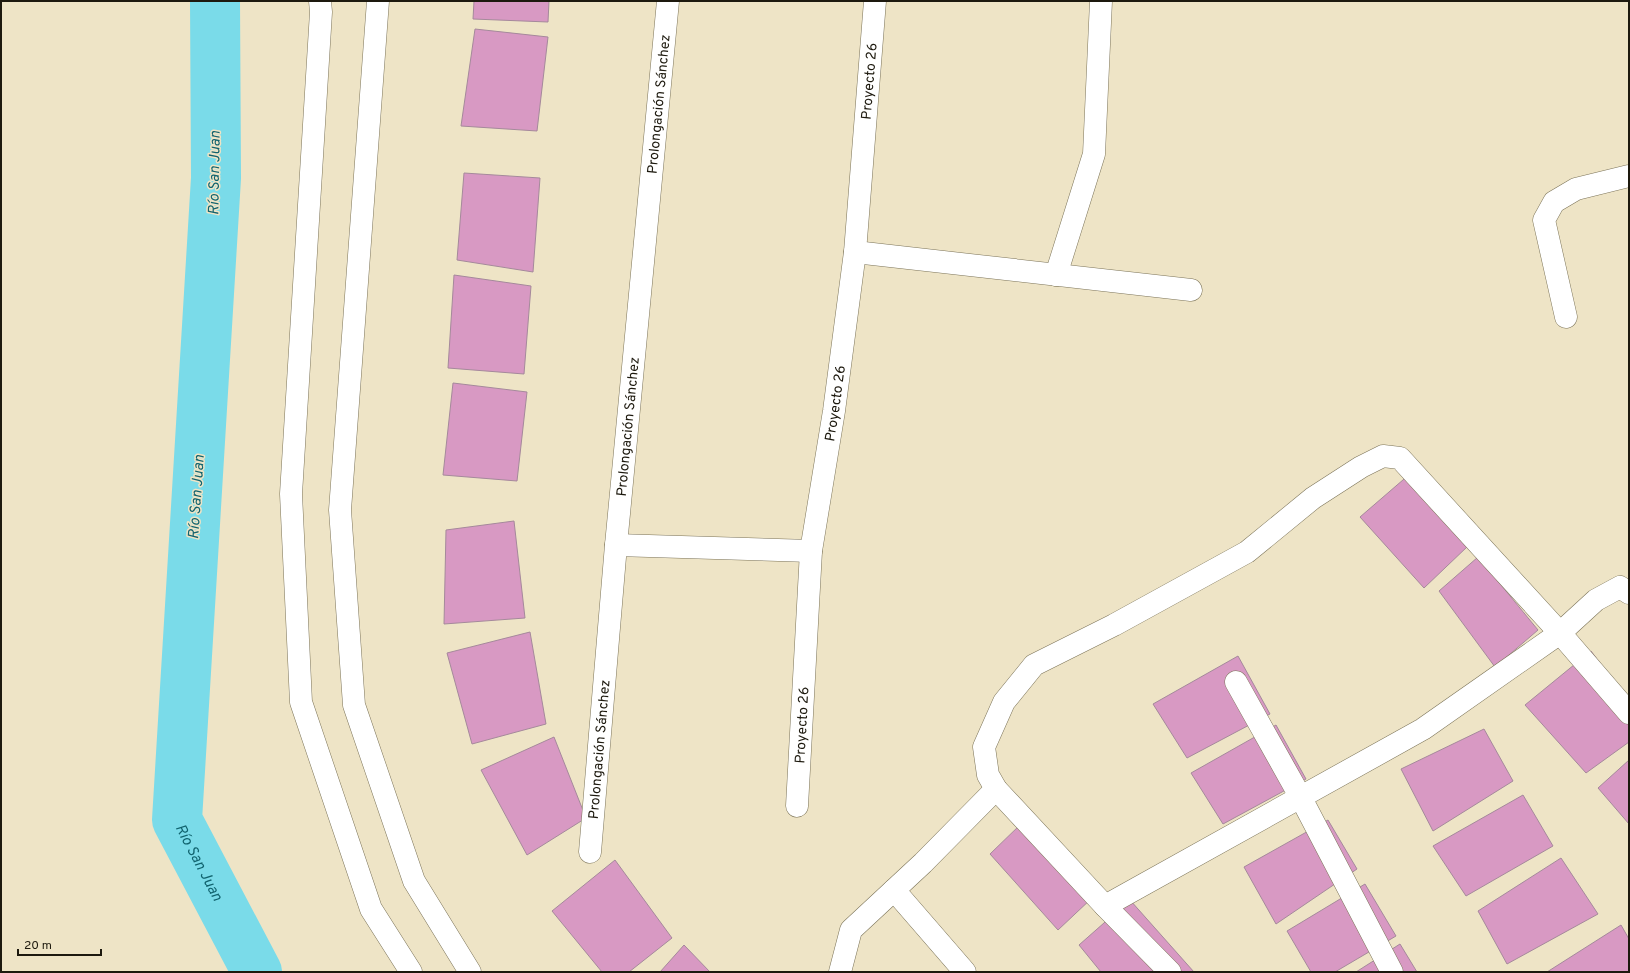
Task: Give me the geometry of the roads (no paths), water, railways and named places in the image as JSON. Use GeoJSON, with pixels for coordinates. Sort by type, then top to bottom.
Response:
{"type":"FeatureCollection","features":[{"type":"Feature","properties":{"kind":"street"},"geometry":{"type":"LineString","coordinates":[[320,1],[320,28],[291,494],[301,702],[371,909],[411,972]]}},
{"type":"Feature","properties":{"kind":"street"},"geometry":{"type":"LineString","coordinates":[[378,1],[340,510],[354,705],[414,881],[470,972]]}},
{"type":"Feature","properties":{"kind":"street","name":"Prolongación Sánchez"},"geometry":{"type":"LineString","coordinates":[[590,852],[616,545],[668,1]]}},
{"type":"Feature","properties":{"kind":"street","name":"Proyecto 26"},"geometry":{"type":"LineString","coordinates":[[797,806],[811,552],[834,411],[854,252],[875,1]]}},
{"type":"Feature","properties":{"kind":"street"},"geometry":{"type":"LineString","coordinates":[[1056,275],[1094,154],[1101,1]]}},
{"type":"Feature","properties":{"kind":"street"},"geometry":{"type":"LineString","coordinates":[[1566,317],[1544,220],[1554,202],[1576,189],[1629,176]]}},
{"type":"Feature","properties":{"kind":"street"},"geometry":{"type":"LineString","coordinates":[[854,252],[1191,290]]}},
{"type":"Feature","properties":{"kind":"street"},"geometry":{"type":"LineString","coordinates":[[1170,972],[1105,906],[996,789],[988,775],[984,747],[1004,702],[1034,665],[1114,625],[1247,552],[1313,498],[1383,456],[1400,458],[1560,633],[1629,713]]}},
{"type":"Feature","properties":{"kind":"street"},"geometry":{"type":"LineString","coordinates":[[616,545],[811,552]]}},
{"type":"Feature","properties":{"kind":"street"},"geometry":{"type":"LineString","coordinates":[[1105,906],[1423,729],[1560,633],[1596,600],[1620,587],[1629,593]]}},
{"type":"Feature","properties":{"kind":"street"},"geometry":{"type":"LineString","coordinates":[[1236,682],[1301,798],[1392,972]]}},
{"type":"Feature","properties":{"kind":"street"},"geometry":{"type":"LineString","coordinates":[[840,972],[852,930],[996,789]]}},
{"type":"Feature","properties":{"kind":"street"},"geometry":{"type":"LineString","coordinates":[[894,890],[965,972]]}},
{"type":"Feature","properties":{"kind":"waterway","name":"Río San Juan"},"geometry":{"type":"LineString","coordinates":[[215,1],[216,178],[177,820],[257,972]]}}]}
